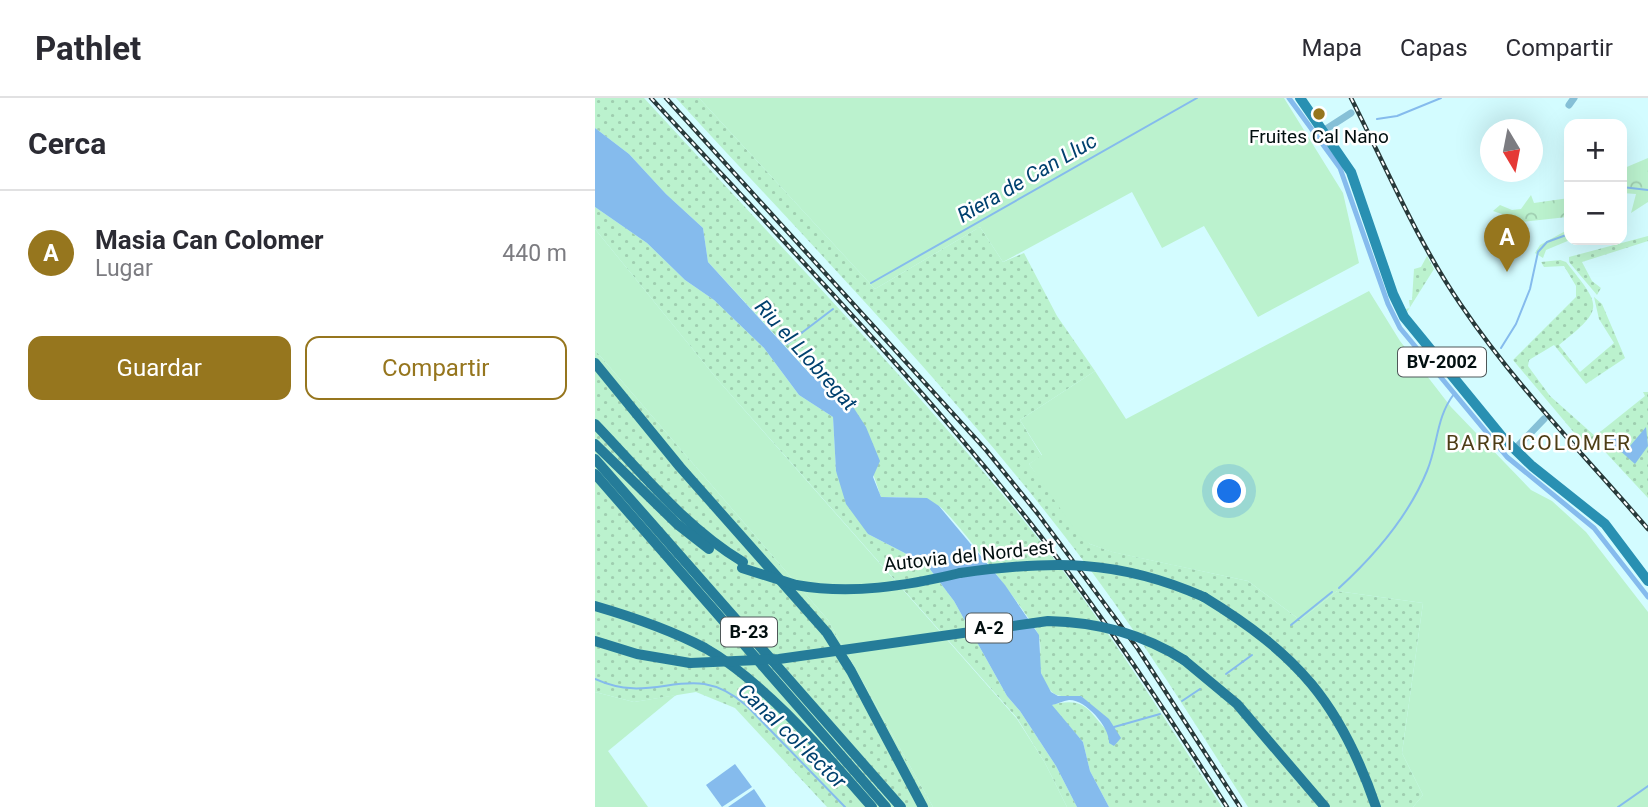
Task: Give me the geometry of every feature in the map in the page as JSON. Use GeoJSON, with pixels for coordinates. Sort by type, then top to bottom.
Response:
{"type":"FeatureCollection","features":[{"type":"Feature","properties":{"kind":"highway"},"geometry":{"type":"LineString","coordinates":[[595,363],[680,467],[827,634],[851,671],[923,807]]}},
{"type":"Feature","properties":{"kind":"highway","name":"Autovia del Nord-est"},"geometry":{"type":"LineString","coordinates":[[595,424],[683,517],[714,544],[742,565],[796,582],[827,587],[1040,563],[1100,565],[1144,574],[1204,597],[1271,641],[1322,695],[1355,752],[1376,807]]}},
{"type":"Feature","properties":{"kind":"highway"},"geometry":{"type":"LineString","coordinates":[[595,444],[677,524],[711,550],[742,565]]}},
{"type":"Feature","properties":{"kind":"highway","name":"B-23"},"geometry":{"type":"LineString","coordinates":[[595,459],[901,807]]}},
{"type":"Feature","properties":{"kind":"highway","name":"B-23"},"geometry":{"type":"LineString","coordinates":[[595,474],[886,807]]}},
{"type":"Feature","properties":{"kind":"highway"},"geometry":{"type":"LineString","coordinates":[[595,606],[685,638],[736,669],[788,717],[872,807]]}},
{"type":"Feature","properties":{"kind":"highway","name":"A-2"},"geometry":{"type":"LineString","coordinates":[[595,641],[637,654],[690,663],[779,659],[1048,621],[1084,623],[1122,631],[1155,643],[1184,660],[1237,704],[1325,807]]}},
{"type":"Feature","properties":{"kind":"main road","name":"BV-2002"},"geometry":{"type":"LineString","coordinates":[[1300,98],[1353,178],[1401,312],[1514,450],[1605,524],[1648,582]]}},
{"type":"Feature","properties":{"kind":"street"},"geometry":{"type":"LineString","coordinates":[[1569,105],[1574,98]]}},
{"type":"Feature","properties":{"kind":"street"},"geometry":{"type":"LineString","coordinates":[[1323,131],[1351,113]]}},
{"type":"Feature","properties":{"kind":"street"},"geometry":{"type":"LineString","coordinates":[[1514,450],[1544,419]]}},
{"type":"Feature","properties":{"kind":"green space"},"geometry":{"type":"Polygon","coordinates":[[[595,98],[644,98],[969,454],[1069,579],[1122,654],[1222,807],[1109,807],[1090,771],[1083,742],[1051,705],[1076,703],[1091,712],[1102,726],[1120,738],[1081,696],[1060,696],[1050,690],[1040,667],[1040,641],[1033,625],[991,567],[946,513],[939,506],[926,501],[881,497],[848,400],[812,375],[708,262],[703,228],[666,194],[629,154],[595,128],[595,98]]]}},
{"type":"Feature","properties":{"kind":"green space"},"geometry":{"type":"Polygon","coordinates":[[[676,98],[699,98],[875,289],[980,227],[1003,262],[1024,253],[1057,316],[1095,371],[1020,420],[1042,456],[1029,464],[1090,544],[1113,552],[1248,581],[1300,620],[1337,591],[1423,603],[1402,753],[1423,795],[1413,807],[1248,807],[1119,610],[1027,488],[880,318],[676,98]]]}},
{"type":"Feature","properties":{"kind":"green space"},"geometry":{"type":"Polygon","coordinates":[[[699,98],[1284,98],[1343,193],[1359,263],[1258,317],[1204,226],[1162,248],[1132,192],[1003,262],[980,227],[875,289],[699,98]]]}},
{"type":"Feature","properties":{"kind":"green space"},"geometry":{"type":"Polygon","coordinates":[[[1648,158],[1648,202],[1631,213],[1636,194],[1627,193],[1627,167],[1648,158]]]}},
{"type":"Feature","properties":{"kind":"green space"},"geometry":{"type":"Polygon","coordinates":[[[1531,195],[1534,203],[1564,199],[1564,217],[1513,223],[1511,217],[1493,211],[1500,205],[1512,210],[1521,209],[1531,195]]]}},
{"type":"Feature","properties":{"kind":"green space"},"geometry":{"type":"Polygon","coordinates":[[[595,207],[647,243],[685,280],[714,300],[764,348],[799,395],[833,417],[836,471],[868,534],[926,564],[954,601],[1007,696],[1056,766],[1077,807],[1067,807],[1045,763],[1017,718],[717,379],[595,229],[595,207]]]}},
{"type":"Feature","properties":{"kind":"green space"},"geometry":{"type":"Polygon","coordinates":[[[595,229],[717,379],[1017,719],[1045,763],[1067,807],[933,807],[828,620],[595,350],[595,229]]]}},
{"type":"Feature","properties":{"kind":"green space"},"geometry":{"type":"Polygon","coordinates":[[[1564,232],[1564,242],[1546,250],[1543,258],[1535,253],[1540,245],[1564,232]]]}},
{"type":"Feature","properties":{"kind":"green space"},"geometry":{"type":"Polygon","coordinates":[[[1648,236],[1648,241],[1582,262],[1592,281],[1601,288],[1597,295],[1569,262],[1569,257],[1614,245],[1627,245],[1627,242],[1648,236]]]}},
{"type":"Feature","properties":{"kind":"green space"},"geometry":{"type":"Polygon","coordinates":[[[1427,256],[1434,269],[1410,307],[1414,269],[1421,267],[1427,256]]]}},
{"type":"Feature","properties":{"kind":"green space"},"geometry":{"type":"Polygon","coordinates":[[[1541,262],[1566,262],[1587,289],[1593,306],[1585,323],[1559,345],[1580,372],[1614,343],[1599,319],[1594,297],[1602,304],[1625,358],[1586,384],[1554,345],[1529,360],[1528,366],[1550,396],[1595,436],[1645,396],[1643,392],[1648,392],[1648,498],[1596,442],[1588,444],[1587,448],[1513,360],[1576,297],[1576,286],[1564,266],[1544,267],[1541,262]]]}},
{"type":"Feature","properties":{"kind":"green space"},"geometry":{"type":"Polygon","coordinates":[[[1369,291],[1400,341],[1451,407],[1531,490],[1552,501],[1586,532],[1648,612],[1648,807],[1413,807],[1423,795],[1402,753],[1423,603],[1337,591],[1300,620],[1248,581],[1112,552],[1090,544],[1078,534],[1029,464],[1042,455],[1020,420],[1095,371],[1126,419],[1369,291]]]}},
{"type":"Feature","properties":{"kind":"green space"},"geometry":{"type":"Polygon","coordinates":[[[595,350],[828,620],[933,807],[827,807],[735,708],[696,692],[634,702],[595,692],[595,350]]]}},
{"type":"Feature","properties":{"kind":"green space"},"geometry":{"type":"Polygon","coordinates":[[[595,692],[634,702],[676,695],[608,751],[648,807],[595,807],[595,692]]]}},
{"type":"Feature","properties":{"kind":"water"},"geometry":{"type":"Polygon","coordinates":[[[595,128],[629,154],[666,194],[703,228],[708,262],[811,375],[848,399],[866,427],[880,461],[873,477],[881,497],[927,498],[939,506],[1005,585],[1039,635],[1041,673],[1051,692],[1058,696],[1081,696],[1109,719],[1121,738],[1114,746],[1109,743],[1101,722],[1082,704],[1069,700],[1052,705],[1083,742],[1090,771],[1109,807],[1077,807],[1056,766],[1007,696],[954,601],[926,564],[868,534],[846,504],[836,471],[833,417],[799,395],[764,348],[714,300],[685,280],[647,243],[595,207],[595,128]]]}},
{"type":"Feature","properties":{"kind":"water"},"geometry":{"type":"Polygon","coordinates":[[[1646,427],[1648,446],[1635,464],[1608,440],[1614,434],[1630,446],[1646,427]]]}},
{"type":"Feature","properties":{"kind":"water"},"geometry":{"type":"Polygon","coordinates":[[[735,764],[752,787],[722,807],[706,785],[735,764]]]}},
{"type":"Feature","properties":{"kind":"water"},"geometry":{"type":"Polygon","coordinates":[[[754,789],[766,807],[728,807],[754,789]]]}},
{"type":"Feature","properties":{"kind":"waterway","name":"Riera de Can Lluc"},"geometry":{"type":"LineString","coordinates":[[871,283],[1197,98]]}},
{"type":"Feature","properties":{"kind":"waterway"},"geometry":{"type":"LineString","coordinates":[[1289,98],[1340,168],[1388,304],[1400,328],[1507,457],[1594,528],[1648,597]]}},
{"type":"Feature","properties":{"kind":"waterway","name":"Riera de Can Lluc"},"geometry":{"type":"LineString","coordinates":[[1377,119],[1397,116],[1441,98]]}},
{"type":"Feature","properties":{"kind":"waterway"},"geometry":{"type":"LineString","coordinates":[[1627,188],[1648,190]]}},
{"type":"Feature","properties":{"kind":"waterway"},"geometry":{"type":"LineString","coordinates":[[1501,348],[1516,324],[1530,289],[1538,252],[1547,242],[1564,236]]}},
{"type":"Feature","properties":{"kind":"waterway","name":"Riu el Llobregat"},"geometry":{"type":"LineString","coordinates":[[787,344],[833,309]]}},
{"type":"Feature","properties":{"kind":"waterway"},"geometry":{"type":"LineString","coordinates":[[1339,588],[1377,549],[1411,503],[1431,461],[1440,422],[1454,394]]}},
{"type":"Feature","properties":{"kind":"waterway"},"geometry":{"type":"LineString","coordinates":[[1291,625],[1332,592]]}},
{"type":"Feature","properties":{"kind":"waterway"},"geometry":{"type":"LineString","coordinates":[[1226,674],[1252,655]]}},
{"type":"Feature","properties":{"kind":"waterway","name":"Canal col·lector"},"geometry":{"type":"LineString","coordinates":[[595,679],[617,686],[637,688],[690,683],[708,685],[727,692],[747,706],[845,807]]}},
{"type":"Feature","properties":{"kind":"waterway"},"geometry":{"type":"LineString","coordinates":[[1182,701],[1200,689]]}},
{"type":"Feature","properties":{"kind":"waterway"},"geometry":{"type":"LineString","coordinates":[[1114,727],[1160,714]]}},
{"type":"Feature","properties":{"kind":"waterway"},"geometry":{"type":"LineString","coordinates":[[1618,807],[1648,786]]}},
{"type":"Feature","properties":{"kind":"railway"},"geometry":{"type":"LineString","coordinates":[[651,98],[891,359],[1028,520],[1156,697],[1227,807]]}},
{"type":"Feature","properties":{"kind":"railway"},"geometry":{"type":"LineString","coordinates":[[666,98],[986,450],[1038,514],[1138,649],[1240,807]]}},
{"type":"Feature","properties":{"kind":"railway"},"geometry":{"type":"LineString","coordinates":[[1351,98],[1416,230],[1461,305],[1527,392],[1648,529]]}},
{"type":"Feature","properties":{"kind":"place","name":"Fruites Cal Nano"},"geometry":{"type":"Point","coordinates":[1319,114]}},
{"type":"Feature","properties":{"kind":"place","name":"Masia Can Colomer"},"geometry":{"type":"Point","coordinates":[1507,272]}},
{"type":"Feature","properties":{"kind":"district","name":"BARRI COLOMER"},"geometry":{"type":"Point","coordinates":[1539,443]}}]}
